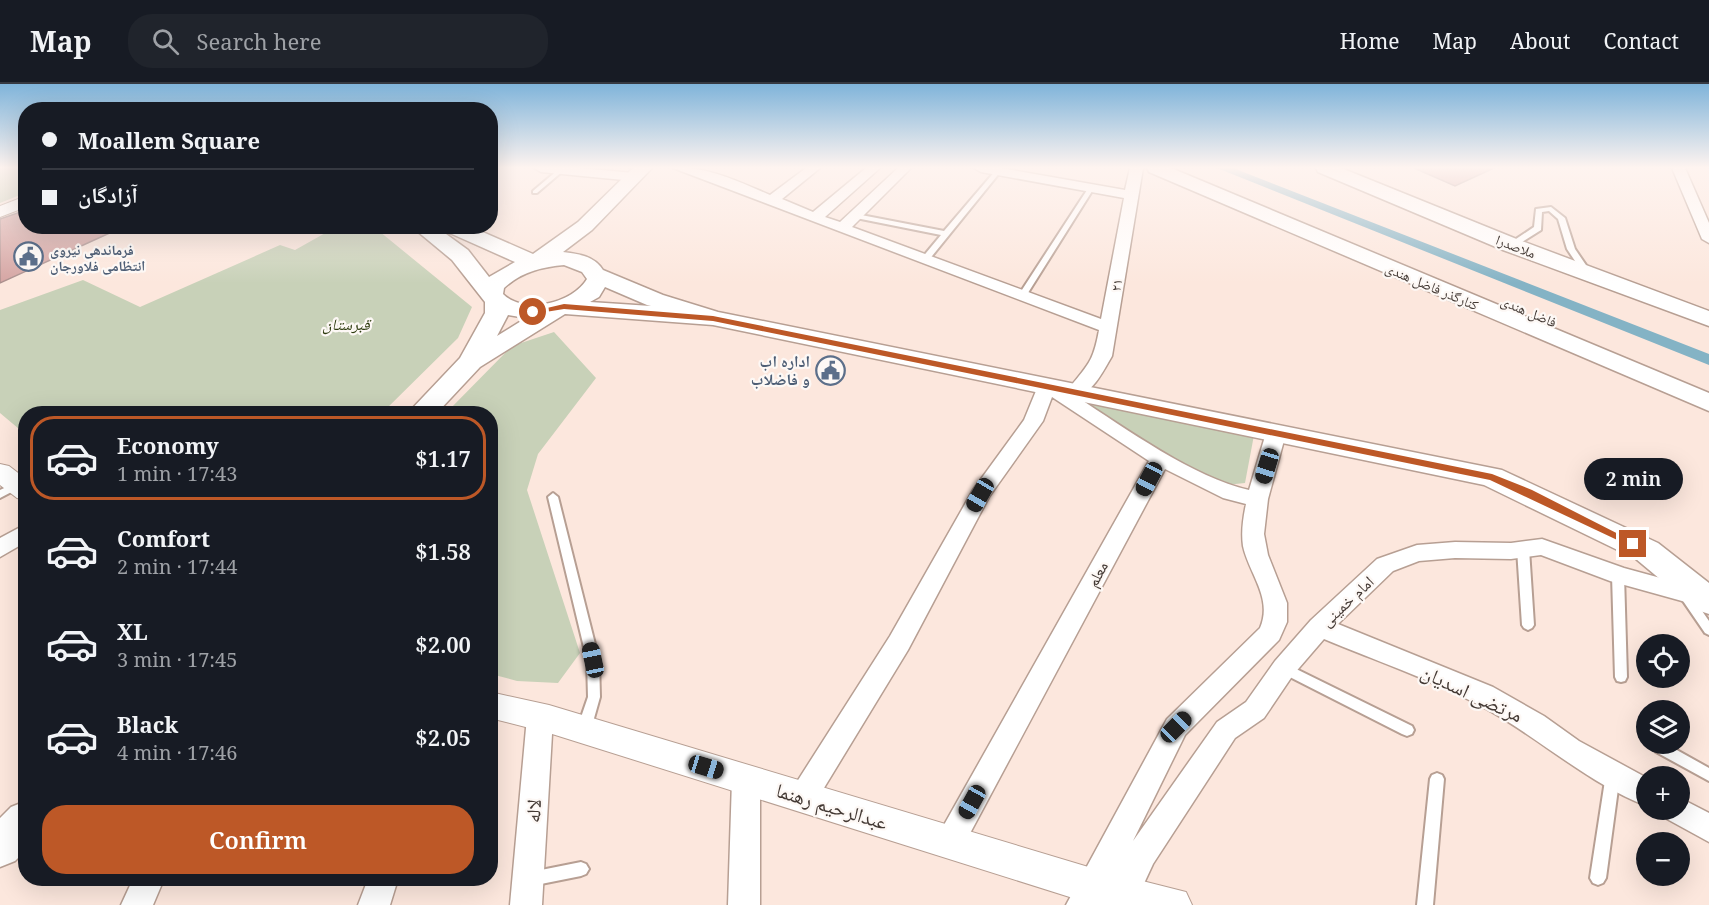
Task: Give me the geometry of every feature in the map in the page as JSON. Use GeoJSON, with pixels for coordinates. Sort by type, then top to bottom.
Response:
{"type":"FeatureCollection","features":[{"type":"Feature","properties":{"kind":"main road"},"geometry":{"type":"LineString","coordinates":[[535,262],[585,226],[605,206]]}},
{"type":"Feature","properties":{"kind":"main road"},"geometry":{"type":"LineString","coordinates":[[429,406],[471,362],[591,292],[596,286],[597,237],[623,206]]}},
{"type":"Feature","properties":{"kind":"main road","name":"کنارگذر فاضل هندی"},"geometry":{"type":"LineString","coordinates":[[1246,206],[1709,403]]}},
{"type":"Feature","properties":{"kind":"main road","name":"فاضل هندی"},"geometry":{"type":"LineString","coordinates":[[1275,206],[1709,386]]}},
{"type":"Feature","properties":{"kind":"main road","name":"ملاصدرا"},"geometry":{"type":"LineString","coordinates":[[1419,206],[1511,245],[1709,320]]}},
{"type":"Feature","properties":{"kind":"main road"},"geometry":{"type":"LineString","coordinates":[[432,234],[460,255],[494,298],[521,311],[562,307],[713,318]]}},
{"type":"Feature","properties":{"kind":"main road"},"geometry":{"type":"LineString","coordinates":[[469,234],[535,262]]}},
{"type":"Feature","properties":{"kind":"main road"},"geometry":{"type":"LineString","coordinates":[[471,362],[496,313],[493,286],[499,278],[510,270],[535,262],[571,260],[582,263],[596,274],[655,300],[713,318],[1492,477],[1528,492],[1647,551],[1702,594]]}},
{"type":"Feature","properties":{"kind":"main road"},"geometry":{"type":"LineString","coordinates":[[0,847],[18,828]]}},
{"type":"Feature","properties":{"kind":"street"},"geometry":{"type":"LineString","coordinates":[[785,206],[1109,328]]}},
{"type":"Feature","properties":{"kind":"street"},"geometry":{"type":"LineString","coordinates":[[815,218],[829,206]]}},
{"type":"Feature","properties":{"kind":"street"},"geometry":{"type":"LineString","coordinates":[[842,228],[866,206]]}},
{"type":"Feature","properties":{"kind":"street","name":"۲۱"},"geometry":{"type":"LineString","coordinates":[[1075,392],[1093,375],[1103,356],[1128,206]]}},
{"type":"Feature","properties":{"kind":"street"},"geometry":{"type":"LineString","coordinates":[[1695,206],[1709,239]]}},
{"type":"Feature","properties":{"kind":"street"},"geometry":{"type":"LineString","coordinates":[[803,797],[899,643],[980,495],[1034,421],[1047,386],[1160,459],[1230,493],[1257,499]]}},
{"type":"Feature","properties":{"kind":"street"},"geometry":{"type":"LineString","coordinates":[[1105,898],[1176,727],[1270,633],[1277,619],[1272,588],[1256,554],[1252,528],[1257,499],[1276,433]]}},
{"type":"Feature","properties":{"kind":"street","name":"معلم"},"geometry":{"type":"LineString","coordinates":[[950,842],[1160,459]]}},
{"type":"Feature","properties":{"kind":"street"},"geometry":{"type":"LineString","coordinates":[[0,549],[18,537]]}},
{"type":"Feature","properties":{"kind":"street","name":"امام خمینی"},"geometry":{"type":"LineString","coordinates":[[1105,898],[1142,854],[1226,730],[1255,710],[1284,668],[1320,627],[1385,565],[1417,553],[1542,547],[1561,552],[1618,575],[1702,594]]}},
{"type":"Feature","properties":{"kind":"street","name":"مرتضی اسدیان"},"geometry":{"type":"LineString","coordinates":[[1320,627],[1484,695],[1636,787]]}},
{"type":"Feature","properties":{"kind":"street","name":"عبدالرحیم رهنما"},"geometry":{"type":"LineString","coordinates":[[498,707],[584,730],[950,842],[1105,898],[1173,905]]}},
{"type":"Feature","properties":{"kind":"street","name":"لاله"},"geometry":{"type":"LineString","coordinates":[[527,892],[540,717]]}},
{"type":"Feature","properties":{"kind":"street"},"geometry":{"type":"LineString","coordinates":[[744,905],[746,780]]}},
{"type":"Feature","properties":{"kind":"street"},"geometry":{"type":"LineString","coordinates":[[1690,817],[1709,828]]}},
{"type":"Feature","properties":{"kind":"street"},"geometry":{"type":"LineString","coordinates":[[137,905],[146,886]]}},
{"type":"Feature","properties":{"kind":"street"},"geometry":{"type":"LineString","coordinates":[[374,905],[380,886]]}},
{"type":"Feature","properties":{"kind":"lane"},"geometry":{"type":"LineString","coordinates":[[924,259],[969,206]]}},
{"type":"Feature","properties":{"kind":"lane"},"geometry":{"type":"LineString","coordinates":[[1022,296],[1079,206]]}},
{"type":"Feature","properties":{"kind":"lane"},"geometry":{"type":"LineString","coordinates":[[1511,245],[1538,228],[1538,210],[1551,209],[1561,218],[1571,249],[1588,274]]}},
{"type":"Feature","properties":{"kind":"lane"},"geometry":{"type":"LineString","coordinates":[[856,216],[946,234]]}},
{"type":"Feature","properties":{"kind":"lane"},"geometry":{"type":"LineString","coordinates":[[553,497],[593,660],[594,698],[584,730]]}},
{"type":"Feature","properties":{"kind":"lane"},"geometry":{"type":"LineString","coordinates":[[1523,549],[1528,625]]}},
{"type":"Feature","properties":{"kind":"lane"},"geometry":{"type":"LineString","coordinates":[[1618,575],[1621,676]]}},
{"type":"Feature","properties":{"kind":"lane"},"geometry":{"type":"LineString","coordinates":[[1702,594],[1709,630]]}},
{"type":"Feature","properties":{"kind":"lane"},"geometry":{"type":"LineString","coordinates":[[1284,668],[1407,730]]}},
{"type":"Feature","properties":{"kind":"lane"},"geometry":{"type":"LineString","coordinates":[[1672,754],[1709,775]]}},
{"type":"Feature","properties":{"kind":"lane"},"geometry":{"type":"LineString","coordinates":[[1598,878],[1613,774]]}},
{"type":"Feature","properties":{"kind":"lane"},"geometry":{"type":"LineString","coordinates":[[1425,905],[1437,778]]}},
{"type":"Feature","properties":{"kind":"lane"},"geometry":{"type":"LineString","coordinates":[[527,892],[581,869]]}},
{"type":"Feature","properties":{"kind":"green space","name":"قبرستان"},"geometry":{"type":"Polygon","coordinates":[[[324,234],[383,234],[472,307],[458,338],[389,406],[18,406],[18,428],[0,413],[0,310],[83,280],[140,307],[280,245],[295,250],[324,234]]]}},
{"type":"Feature","properties":{"kind":"green space"},"geometry":{"type":"Polygon","coordinates":[[[554,332],[596,378],[538,454],[527,490],[580,653],[558,683],[517,681],[498,676],[498,406],[453,406],[512,346],[554,332]]]}},
{"type":"Feature","properties":{"kind":"green space"},"geometry":{"type":"Polygon","coordinates":[[[1083,402],[1254,435],[1245,483],[1226,485],[1139,442],[1083,402]]]}},
{"type":"Feature","properties":{"kind":"building","name":"فرماندهی نیروی انتظامی فلاورجان"},"geometry":{"type":"Polygon","coordinates":[[[18,213],[18,234],[107,234],[0,283],[0,219],[18,213]]]}},
{"type":"Feature","properties":{"kind":"waterway"},"geometry":{"type":"LineString","coordinates":[[1320,206],[1709,360]]}},
{"type":"Feature","properties":{"kind":"place","name":"فرماندهی نیروی انتظامی فلاورجان"},"geometry":{"type":"Point","coordinates":[29,257]}},
{"type":"Feature","properties":{"kind":"place","name":"اداره اب و فاضلاب"},"geometry":{"type":"Point","coordinates":[831,370]}},
{"type":"Feature","properties":{"kind":"route"},"geometry":{"type":"LineString","coordinates":[[533,312],[564,307],[713,318],[1492,477],[1528,492],[1633,544]]}}]}
